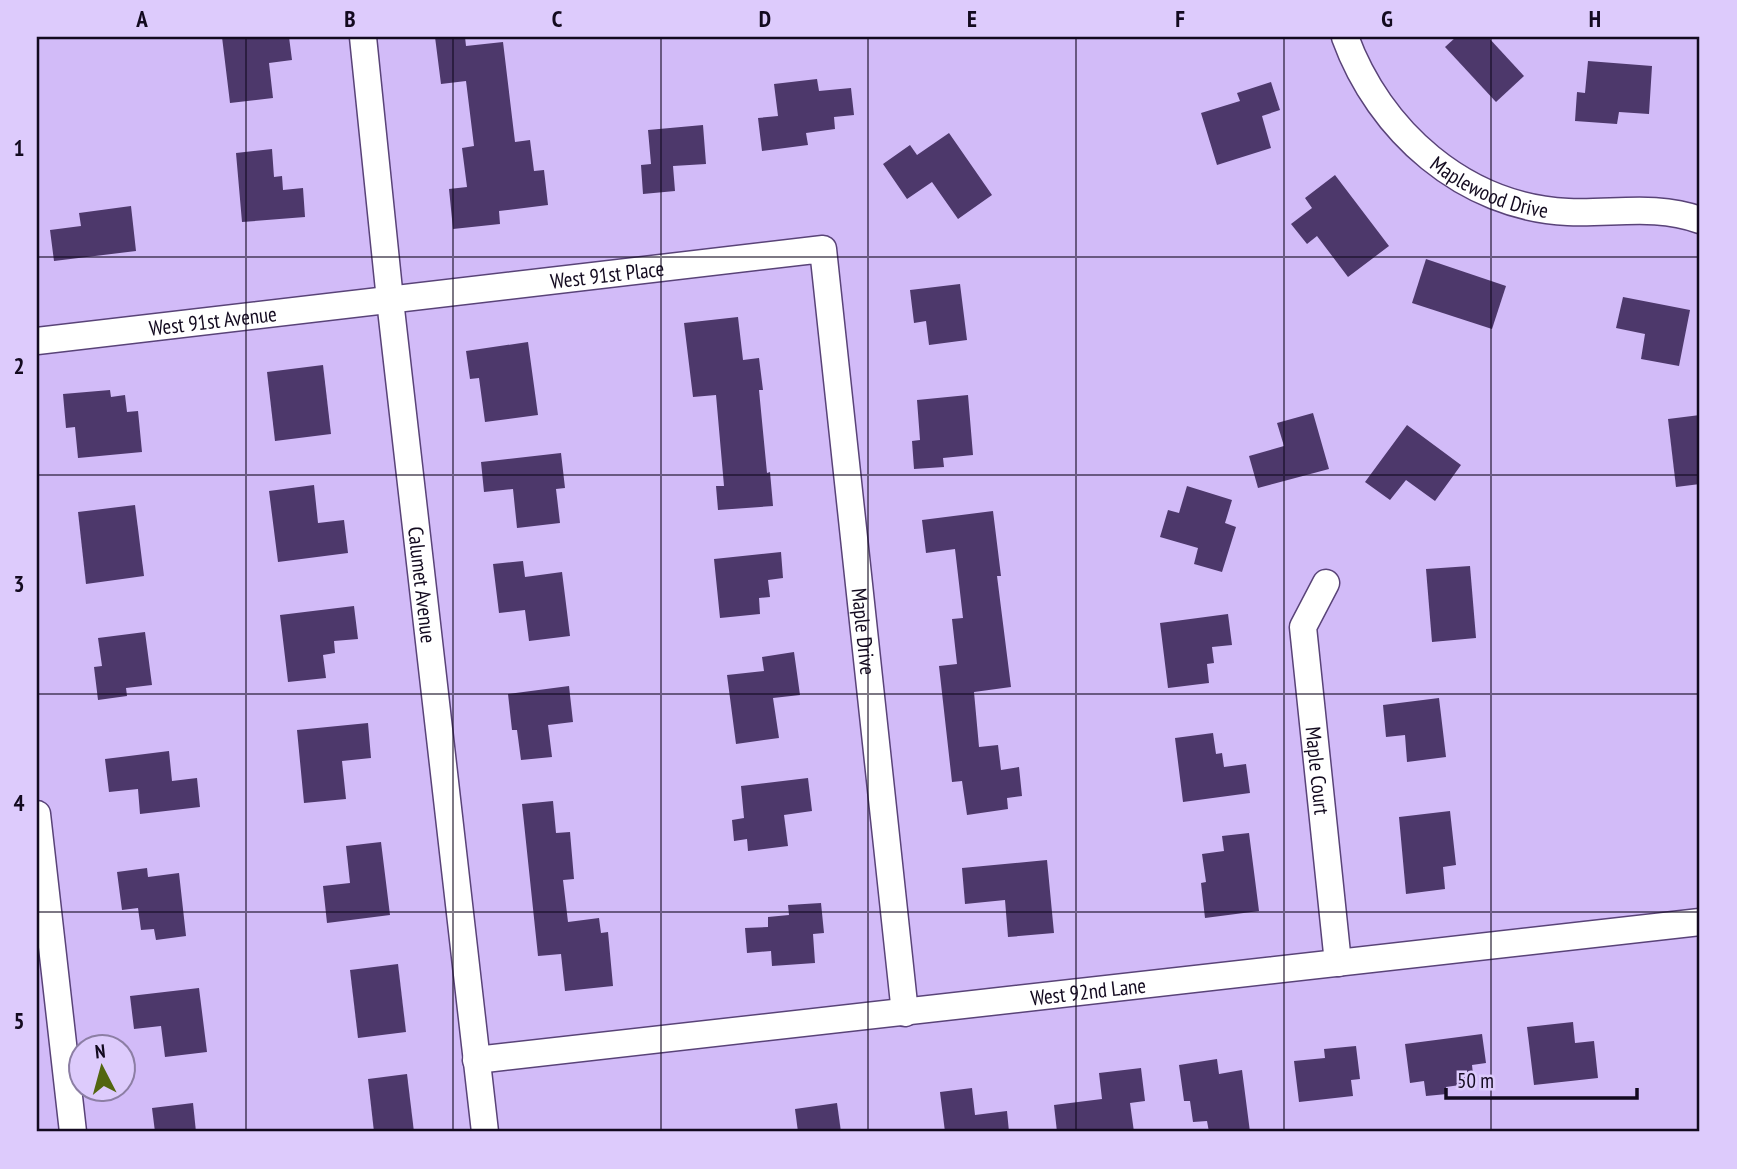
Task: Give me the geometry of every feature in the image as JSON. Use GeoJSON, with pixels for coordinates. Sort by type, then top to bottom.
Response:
{"type":"FeatureCollection","features":[{"type":"Feature","properties":{"kind":"street","name":"Calumet Avenue"},"geometry":{"type":"LineString","coordinates":[[363,37],[390,300],[485,1132]]}},
{"type":"Feature","properties":{"kind":"street","name":"Maplewood Drive"},"geometry":{"type":"LineString","coordinates":[[1345,37],[1362,75],[1392,121],[1413,145],[1470,185],[1495,196],[1539,208],[1587,213],[1642,209],[1684,214],[1700,220]]}},
{"type":"Feature","properties":{"kind":"street","name":"West 91st Place"},"geometry":{"type":"LineString","coordinates":[[390,300],[823,249]]}},
{"type":"Feature","properties":{"kind":"street","name":"Maple Drive"},"geometry":{"type":"LineString","coordinates":[[823,249],[905,1013]]}},
{"type":"Feature","properties":{"kind":"street","name":"West 91st Avenue"},"geometry":{"type":"LineString","coordinates":[[37,341],[390,300]]}},
{"type":"Feature","properties":{"kind":"street","name":"Maple Court"},"geometry":{"type":"LineString","coordinates":[[1326,583],[1303,627],[1338,963]]}},
{"type":"Feature","properties":{"kind":"street"},"geometry":{"type":"LineString","coordinates":[[37,814],[73,1132]]}},
{"type":"Feature","properties":{"kind":"street","name":"West 92nd Lane"},"geometry":{"type":"LineString","coordinates":[[476,1060],[1700,922]]}},
{"type":"Feature","properties":{"kind":"building"},"geometry":{"type":"Polygon","coordinates":[[[222,37],[289,37],[292,60],[269,63],[273,98],[230,103],[222,37]]]}},
{"type":"Feature","properties":{"kind":"building"},"geometry":{"type":"Polygon","coordinates":[[[435,37],[465,37],[466,46],[503,42],[515,142],[530,140],[534,171],[544,170],[548,205],[499,211],[500,224],[453,229],[449,189],[467,187],[462,148],[474,146],[466,81],[441,84],[435,37]]]}},
{"type":"Feature","properties":{"kind":"building"},"geometry":{"type":"Polygon","coordinates":[[[1456,37],[1488,37],[1524,76],[1496,102],[1445,47],[1456,37]]]}},
{"type":"Feature","properties":{"kind":"building"},"geometry":{"type":"Polygon","coordinates":[[[1588,61],[1652,66],[1649,114],[1619,112],[1617,124],[1575,121],[1577,92],[1585,93],[1588,61]]]}},
{"type":"Feature","properties":{"kind":"building"},"geometry":{"type":"Polygon","coordinates":[[[817,79],[819,91],[851,88],[854,115],[834,117],[835,129],[806,133],[808,145],[762,151],[758,118],[778,116],[774,84],[817,79]]]}},
{"type":"Feature","properties":{"kind":"building"},"geometry":{"type":"Polygon","coordinates":[[[1271,82],[1280,110],[1262,116],[1271,148],[1217,165],[1201,113],[1240,101],[1237,93],[1271,82]]]}},
{"type":"Feature","properties":{"kind":"building"},"geometry":{"type":"Polygon","coordinates":[[[703,125],[706,164],[673,166],[675,191],[643,194],[641,165],[651,164],[648,130],[703,125]]]}},
{"type":"Feature","properties":{"kind":"building"},"geometry":{"type":"Polygon","coordinates":[[[949,133],[992,195],[958,219],[932,182],[907,199],[883,164],[910,145],[917,155],[949,133]]]}},
{"type":"Feature","properties":{"kind":"building"},"geometry":{"type":"Polygon","coordinates":[[[272,149],[274,177],[282,176],[283,190],[303,188],[305,217],[242,222],[236,153],[272,149]]]}},
{"type":"Feature","properties":{"kind":"building"},"geometry":{"type":"Polygon","coordinates":[[[1335,175],[1389,246],[1348,277],[1317,236],[1307,244],[1291,224],[1312,208],[1305,198],[1335,175]]]}},
{"type":"Feature","properties":{"kind":"building"},"geometry":{"type":"Polygon","coordinates":[[[131,206],[136,251],[54,261],[50,230],[81,226],[79,213],[131,206]]]}},
{"type":"Feature","properties":{"kind":"building"},"geometry":{"type":"Polygon","coordinates":[[[1426,259],[1506,286],[1492,329],[1412,303],[1426,259]]]}},
{"type":"Feature","properties":{"kind":"building"},"geometry":{"type":"Polygon","coordinates":[[[960,284],[967,340],[929,345],[926,321],[914,323],[910,290],[960,284]]]}},
{"type":"Feature","properties":{"kind":"building"},"geometry":{"type":"Polygon","coordinates":[[[1623,297],[1690,310],[1679,366],[1641,359],[1645,334],[1616,328],[1623,297]]]}},
{"type":"Feature","properties":{"kind":"building"},"geometry":{"type":"Polygon","coordinates":[[[738,317],[743,360],[759,358],[763,390],[759,390],[773,506],[718,510],[716,486],[724,486],[716,395],[693,397],[684,323],[738,317]]]}},
{"type":"Feature","properties":{"kind":"building"},"geometry":{"type":"Polygon","coordinates":[[[528,342],[538,415],[485,422],[479,378],[470,379],[466,351],[528,342]]]}},
{"type":"Feature","properties":{"kind":"building"},"geometry":{"type":"Polygon","coordinates":[[[323,365],[331,434],[275,441],[267,372],[323,365]]]}},
{"type":"Feature","properties":{"kind":"building"},"geometry":{"type":"Polygon","coordinates":[[[110,390],[111,397],[125,395],[127,412],[138,411],[142,452],[78,458],[75,427],[66,428],[63,394],[110,390]]]}},
{"type":"Feature","properties":{"kind":"building"},"geometry":{"type":"Polygon","coordinates":[[[968,395],[973,455],[943,458],[944,467],[914,469],[912,441],[920,440],[917,400],[968,395]]]}},
{"type":"Feature","properties":{"kind":"building"},"geometry":{"type":"Polygon","coordinates":[[[1313,413],[1329,469],[1258,488],[1249,456],[1284,446],[1277,423],[1313,413]]]}},
{"type":"Feature","properties":{"kind":"building"},"geometry":{"type":"Polygon","coordinates":[[[1700,415],[1700,484],[1676,487],[1668,419],[1700,415]]]}},
{"type":"Feature","properties":{"kind":"building"},"geometry":{"type":"Polygon","coordinates":[[[1407,425],[1461,465],[1435,501],[1406,480],[1390,500],[1365,482],[1407,425]]]}},
{"type":"Feature","properties":{"kind":"building"},"geometry":{"type":"Polygon","coordinates":[[[561,453],[565,488],[556,489],[560,523],[517,528],[513,489],[484,492],[481,462],[561,453]]]}},
{"type":"Feature","properties":{"kind":"building"},"geometry":{"type":"Polygon","coordinates":[[[314,485],[318,523],[344,520],[348,553],[278,562],[269,491],[314,485]]]}},
{"type":"Feature","properties":{"kind":"building"},"geometry":{"type":"Polygon","coordinates":[[[1187,486],[1232,500],[1225,523],[1236,527],[1222,572],[1194,564],[1198,548],[1160,537],[1168,510],[1179,513],[1187,486]]]}},
{"type":"Feature","properties":{"kind":"building"},"geometry":{"type":"Polygon","coordinates":[[[135,505],[144,576],[86,584],[78,512],[135,505]]]}},
{"type":"Feature","properties":{"kind":"building"},"geometry":{"type":"Polygon","coordinates":[[[993,511],[1001,576],[997,576],[1011,687],[974,692],[979,747],[998,745],[1001,770],[1019,767],[1022,796],[1007,798],[1008,809],[967,815],[962,781],[952,782],[939,666],[957,664],[952,619],[963,618],[955,549],[926,553],[922,520],[993,511]]]}},
{"type":"Feature","properties":{"kind":"building"},"geometry":{"type":"Polygon","coordinates":[[[781,552],[783,578],[768,580],[770,597],[759,598],[760,614],[720,618],[714,559],[781,552]]]}},
{"type":"Feature","properties":{"kind":"building"},"geometry":{"type":"Polygon","coordinates":[[[523,561],[525,577],[562,572],[570,636],[529,641],[525,610],[499,613],[493,564],[523,561]]]}},
{"type":"Feature","properties":{"kind":"building"},"geometry":{"type":"Polygon","coordinates":[[[1470,566],[1476,638],[1432,642],[1426,569],[1470,566]]]}},
{"type":"Feature","properties":{"kind":"building"},"geometry":{"type":"Polygon","coordinates":[[[354,606],[358,639],[334,641],[335,653],[323,655],[326,678],[288,682],[280,615],[354,606]]]}},
{"type":"Feature","properties":{"kind":"building"},"geometry":{"type":"Polygon","coordinates":[[[1228,614],[1232,645],[1212,647],[1214,663],[1207,664],[1209,683],[1168,688],[1160,623],[1228,614]]]}},
{"type":"Feature","properties":{"kind":"building"},"geometry":{"type":"Polygon","coordinates":[[[145,632],[152,685],[126,688],[127,696],[98,700],[94,667],[102,666],[98,638],[145,632]]]}},
{"type":"Feature","properties":{"kind":"building"},"geometry":{"type":"Polygon","coordinates":[[[794,652],[800,695],[773,698],[779,738],[736,744],[727,675],[764,671],[762,657],[794,652]]]}},
{"type":"Feature","properties":{"kind":"building"},"geometry":{"type":"Polygon","coordinates":[[[569,686],[573,722],[548,725],[552,757],[521,760],[517,730],[512,730],[508,694],[569,686]]]}},
{"type":"Feature","properties":{"kind":"building"},"geometry":{"type":"Polygon","coordinates":[[[1439,698],[1446,757],[1407,762],[1405,735],[1386,737],[1383,705],[1439,698]]]}},
{"type":"Feature","properties":{"kind":"building"},"geometry":{"type":"Polygon","coordinates":[[[368,723],[371,758],[342,761],[346,799],[304,803],[297,730],[368,723]]]}},
{"type":"Feature","properties":{"kind":"building"},"geometry":{"type":"Polygon","coordinates":[[[1213,733],[1216,754],[1222,753],[1224,767],[1246,764],[1250,793],[1183,802],[1175,738],[1213,733]]]}},
{"type":"Feature","properties":{"kind":"building"},"geometry":{"type":"Polygon","coordinates":[[[169,751],[172,781],[197,778],[200,807],[140,814],[138,789],[109,792],[105,759],[169,751]]]}},
{"type":"Feature","properties":{"kind":"building"},"geometry":{"type":"Polygon","coordinates":[[[808,778],[812,811],[784,815],[788,846],[748,851],[747,839],[734,841],[732,820],[744,818],[741,786],[808,778]]]}},
{"type":"Feature","properties":{"kind":"building"},"geometry":{"type":"Polygon","coordinates":[[[553,801],[556,833],[570,832],[574,879],[563,880],[568,922],[599,918],[601,933],[608,932],[613,986],[565,991],[561,954],[538,956],[522,804],[553,801]]]}},
{"type":"Feature","properties":{"kind":"building"},"geometry":{"type":"Polygon","coordinates":[[[1450,811],[1456,865],[1443,867],[1445,889],[1406,894],[1399,817],[1450,811]]]}},
{"type":"Feature","properties":{"kind":"building"},"geometry":{"type":"Polygon","coordinates":[[[1249,833],[1259,911],[1205,918],[1201,883],[1206,882],[1202,854],[1224,851],[1222,836],[1249,833]]]}},
{"type":"Feature","properties":{"kind":"building"},"geometry":{"type":"Polygon","coordinates":[[[381,842],[390,915],[327,923],[323,886],[350,883],[346,846],[381,842]]]}},
{"type":"Feature","properties":{"kind":"building"},"geometry":{"type":"Polygon","coordinates":[[[1047,860],[1054,933],[1008,937],[1005,900],[965,904],[962,868],[1047,860]]]}},
{"type":"Feature","properties":{"kind":"building"},"geometry":{"type":"Polygon","coordinates":[[[147,868],[148,877],[179,873],[186,936],[156,940],[154,929],[141,930],[138,908],[122,910],[117,872],[147,868]]]}},
{"type":"Feature","properties":{"kind":"building"},"geometry":{"type":"Polygon","coordinates":[[[821,903],[824,933],[813,934],[815,963],[772,966],[771,951],[747,953],[745,928],[768,927],[768,917],[789,915],[788,905],[821,903]]]}},
{"type":"Feature","properties":{"kind":"building"},"geometry":{"type":"Polygon","coordinates":[[[398,964],[406,1032],[358,1038],[350,970],[398,964]]]}},
{"type":"Feature","properties":{"kind":"building"},"geometry":{"type":"Polygon","coordinates":[[[199,988],[207,1052],[165,1057],[161,1026],[134,1029],[130,996],[199,988]]]}},
{"type":"Feature","properties":{"kind":"building"},"geometry":{"type":"Polygon","coordinates":[[[1573,1022],[1575,1043],[1594,1041],[1598,1078],[1534,1085],[1527,1027],[1573,1022]]]}},
{"type":"Feature","properties":{"kind":"building"},"geometry":{"type":"Polygon","coordinates":[[[1482,1034],[1486,1063],[1472,1065],[1474,1083],[1446,1087],[1447,1094],[1426,1096],[1424,1081],[1410,1083],[1405,1044],[1482,1034]]]}},
{"type":"Feature","properties":{"kind":"building"},"geometry":{"type":"Polygon","coordinates":[[[1356,1046],[1360,1079],[1351,1080],[1353,1096],[1299,1102],[1294,1061],[1325,1058],[1324,1049],[1356,1046]]]}},
{"type":"Feature","properties":{"kind":"building"},"geometry":{"type":"Polygon","coordinates":[[[1217,1059],[1219,1074],[1242,1070],[1250,1132],[1209,1132],[1207,1121],[1193,1122],[1190,1101],[1184,1101],[1179,1065],[1217,1059]]]}},
{"type":"Feature","properties":{"kind":"building"},"geometry":{"type":"Polygon","coordinates":[[[1141,1068],[1145,1101],[1130,1103],[1134,1132],[1057,1132],[1054,1105],[1102,1099],[1099,1073],[1141,1068]]]}},
{"type":"Feature","properties":{"kind":"building"},"geometry":{"type":"Polygon","coordinates":[[[407,1074],[414,1132],[374,1132],[368,1079],[407,1074]]]}},
{"type":"Feature","properties":{"kind":"building"},"geometry":{"type":"Polygon","coordinates":[[[972,1088],[975,1115],[1007,1111],[1009,1132],[945,1132],[940,1092],[972,1088]]]}},
{"type":"Feature","properties":{"kind":"building"},"geometry":{"type":"Polygon","coordinates":[[[193,1103],[196,1132],[155,1132],[152,1108],[193,1103]]]}},
{"type":"Feature","properties":{"kind":"building"},"geometry":{"type":"Polygon","coordinates":[[[837,1103],[841,1132],[798,1132],[795,1109],[837,1103]]]}}]}
